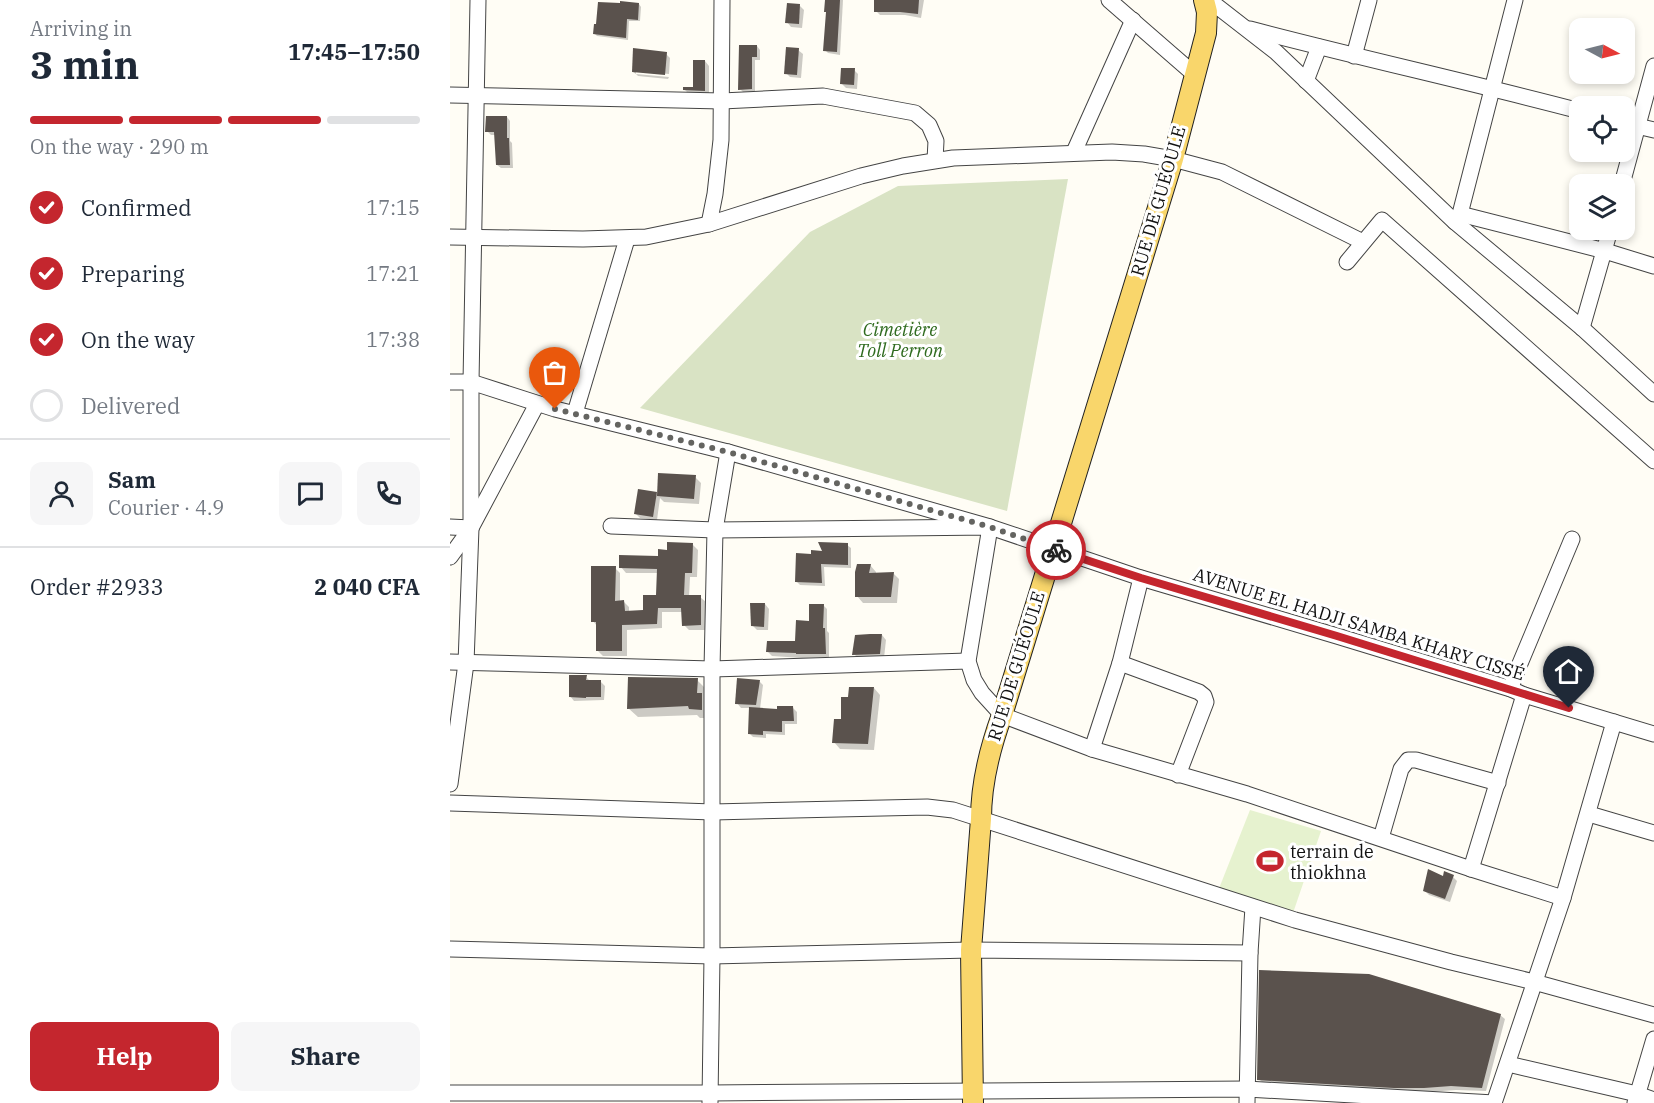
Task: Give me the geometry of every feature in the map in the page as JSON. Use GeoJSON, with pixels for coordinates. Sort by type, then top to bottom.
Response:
{"type":"FeatureCollection","features":[{"type":"Feature","properties":{"kind":"main road","name":"RUE DE GUÉOULE"},"geometry":{"type":"LineString","coordinates":[[972,1097],[971,950],[981,800],[992,743],[1173,159],[1206,33],[1207,12],[1204,0]]}},
{"type":"Feature","properties":{"kind":"street"},"geometry":{"type":"LineString","coordinates":[[450,784],[466,663],[471,528],[471,382],[478,0]]}},
{"type":"Feature","properties":{"kind":"street"},"geometry":{"type":"LineString","coordinates":[[708,224],[721,140],[722,0]]}},
{"type":"Feature","properties":{"kind":"street"},"geometry":{"type":"LineString","coordinates":[[1109,0],[1194,74]]}},
{"type":"Feature","properties":{"kind":"street"},"geometry":{"type":"LineString","coordinates":[[1209,0],[1276,52],[1654,394]]}},
{"type":"Feature","properties":{"kind":"street"},"geometry":{"type":"LineString","coordinates":[[1354,56],[1369,0]]}},
{"type":"Feature","properties":{"kind":"street"},"geometry":{"type":"LineString","coordinates":[[1457,218],[1515,0]]}},
{"type":"Feature","properties":{"kind":"street"},"geometry":{"type":"LineString","coordinates":[[1074,152],[1132,20]]}},
{"type":"Feature","properties":{"kind":"street"},"geometry":{"type":"LineString","coordinates":[[1245,27],[1569,108]]}},
{"type":"Feature","properties":{"kind":"street"},"geometry":{"type":"LineString","coordinates":[[1306,81],[1319,47]]}},
{"type":"Feature","properties":{"kind":"street"},"geometry":{"type":"LineString","coordinates":[[1635,114],[1654,66]]}},
{"type":"Feature","properties":{"kind":"street"},"geometry":{"type":"LineString","coordinates":[[450,95],[722,101],[823,96],[915,113],[929,125],[936,141],[934,160]]}},
{"type":"Feature","properties":{"kind":"street"},"geometry":{"type":"LineString","coordinates":[[1635,125],[1654,130]]}},
{"type":"Feature","properties":{"kind":"street"},"geometry":{"type":"LineString","coordinates":[[450,237],[627,239],[646,237],[708,224],[861,176],[934,160],[1112,152],[1173,159],[1222,172],[1363,242]]}},
{"type":"Feature","properties":{"kind":"street"},"geometry":{"type":"LineString","coordinates":[[1457,218],[1605,251],[1654,266]]}},
{"type":"Feature","properties":{"kind":"street"},"geometry":{"type":"LineString","coordinates":[[1347,262],[1382,220],[1654,461]]}},
{"type":"Feature","properties":{"kind":"street"},"geometry":{"type":"LineString","coordinates":[[575,413],[627,239]]}},
{"type":"Feature","properties":{"kind":"street"},"geometry":{"type":"LineString","coordinates":[[1582,328],[1608,240]]}},
{"type":"Feature","properties":{"kind":"street","name":"AVENUE EL HADJI SAMBA KHARY CISSÉ"},"geometry":{"type":"LineString","coordinates":[[450,382],[471,382],[537,404],[728,452],[990,527],[1141,578],[1654,734]]}},
{"type":"Feature","properties":{"kind":"street"},"geometry":{"type":"LineString","coordinates":[[450,557],[471,528],[537,404]]}},
{"type":"Feature","properties":{"kind":"street"},"geometry":{"type":"LineString","coordinates":[[709,1098],[715,530],[728,452]]}},
{"type":"Feature","properties":{"kind":"street"},"geometry":{"type":"LineString","coordinates":[[611,526],[715,530],[990,527],[968,661],[974,680],[982,693],[1002,716],[1092,748],[1247,794],[1563,898]]}},
{"type":"Feature","properties":{"kind":"street"},"geometry":{"type":"LineString","coordinates":[[450,527],[471,528]]}},
{"type":"Feature","properties":{"kind":"street"},"geometry":{"type":"LineString","coordinates":[[1471,869],[1498,783],[1518,692],[1514,678],[1572,539]]}},
{"type":"Feature","properties":{"kind":"street"},"geometry":{"type":"LineString","coordinates":[[1092,748],[1120,663],[1141,578]]}},
{"type":"Feature","properties":{"kind":"street"},"geometry":{"type":"LineString","coordinates":[[450,662],[712,669],[968,661]]}},
{"type":"Feature","properties":{"kind":"street"},"geometry":{"type":"LineString","coordinates":[[1120,663],[1199,692],[1204,696],[1206,702],[1178,775]]}},
{"type":"Feature","properties":{"kind":"street"},"geometry":{"type":"LineString","coordinates":[[450,1093],[709,1098],[1247,1096],[1494,1103],[1563,898],[1614,722]]}},
{"type":"Feature","properties":{"kind":"street"},"geometry":{"type":"LineString","coordinates":[[1381,838],[1401,769],[1408,760],[1416,760],[1498,783]]}},
{"type":"Feature","properties":{"kind":"street"},"geometry":{"type":"LineString","coordinates":[[450,803],[713,813],[927,807],[953,810],[1253,907],[1654,1015]]}},
{"type":"Feature","properties":{"kind":"street"},"geometry":{"type":"LineString","coordinates":[[1588,813],[1654,833]]}},
{"type":"Feature","properties":{"kind":"street"},"geometry":{"type":"LineString","coordinates":[[1247,1096],[1253,907]]}},
{"type":"Feature","properties":{"kind":"street"},"geometry":{"type":"LineString","coordinates":[[450,949],[712,956],[971,950],[1250,953]]}},
{"type":"Feature","properties":{"kind":"street"},"geometry":{"type":"LineString","coordinates":[[1636,1098],[1654,1039]]}},
{"type":"Feature","properties":{"kind":"street"},"geometry":{"type":"LineString","coordinates":[[1508,1064],[1636,1098],[1654,1100]]}},
{"type":"Feature","properties":{"kind":"green space","name":"Cimetière Toll Perron"},"geometry":{"type":"Polygon","coordinates":[[[1068,179],[1007,511],[640,408],[810,232],[898,186],[1068,179]]]}},
{"type":"Feature","properties":{"kind":"green space","name":"terrain de thiokhna"},"geometry":{"type":"Polygon","coordinates":[[[1250,810],[1321,831],[1293,913],[1218,891],[1250,810]]]}},
{"type":"Feature","properties":{"kind":"building"},"geometry":{"type":"Polygon","coordinates":[[[825,0],[840,0],[837,52],[823,51],[825,0]]]}},
{"type":"Feature","properties":{"kind":"building"},"geometry":{"type":"Polygon","coordinates":[[[874,0],[919,0],[918,14],[874,12],[874,0]]]}},
{"type":"Feature","properties":{"kind":"building"},"geometry":{"type":"Polygon","coordinates":[[[620,1],[639,3],[638,20],[627,19],[626,38],[593,34],[598,2],[620,3],[620,1]]]}},
{"type":"Feature","properties":{"kind":"building"},"geometry":{"type":"Polygon","coordinates":[[[787,3],[800,4],[799,24],[785,23],[787,3]]]}},
{"type":"Feature","properties":{"kind":"building"},"geometry":{"type":"Polygon","coordinates":[[[739,45],[757,45],[757,57],[752,57],[752,89],[738,90],[739,45]]]}},
{"type":"Feature","properties":{"kind":"building"},"geometry":{"type":"Polygon","coordinates":[[[786,47],[799,48],[797,75],[784,74],[786,47]]]}},
{"type":"Feature","properties":{"kind":"building"},"geometry":{"type":"Polygon","coordinates":[[[633,48],[667,52],[665,75],[632,72],[633,48]]]}},
{"type":"Feature","properties":{"kind":"building"},"geometry":{"type":"Polygon","coordinates":[[[693,60],[705,60],[705,91],[683,90],[683,87],[693,87],[693,60]]]}},
{"type":"Feature","properties":{"kind":"building"},"geometry":{"type":"Polygon","coordinates":[[[841,68],[855,68],[854,85],[840,84],[841,68]]]}},
{"type":"Feature","properties":{"kind":"building"},"geometry":{"type":"Polygon","coordinates":[[[486,116],[507,116],[510,165],[496,165],[494,132],[485,132],[486,116]]]}},
{"type":"Feature","properties":{"kind":"building"},"geometry":{"type":"Polygon","coordinates":[[[658,473],[696,475],[694,499],[657,496],[658,473]]]}},
{"type":"Feature","properties":{"kind":"building"},"geometry":{"type":"Polygon","coordinates":[[[638,489],[657,492],[653,517],[634,514],[638,489]]]}},
{"type":"Feature","properties":{"kind":"building"},"geometry":{"type":"Polygon","coordinates":[[[667,542],[693,543],[692,573],[685,573],[684,595],[701,595],[701,625],[682,626],[681,608],[658,608],[657,624],[622,625],[622,651],[596,651],[596,622],[591,622],[591,566],[616,566],[615,601],[624,600],[625,611],[643,610],[643,595],[656,595],[657,569],[619,568],[619,555],[658,556],[658,549],[667,550],[667,542]]]}},
{"type":"Feature","properties":{"kind":"building"},"geometry":{"type":"Polygon","coordinates":[[[818,542],[848,543],[848,565],[821,564],[822,583],[795,582],[796,553],[811,554],[811,550],[822,551],[818,542]]]}},
{"type":"Feature","properties":{"kind":"building"},"geometry":{"type":"Polygon","coordinates":[[[857,564],[871,564],[869,573],[894,572],[891,597],[855,597],[857,564]]]}},
{"type":"Feature","properties":{"kind":"building"},"geometry":{"type":"Polygon","coordinates":[[[750,603],[765,603],[764,627],[751,626],[750,603]]]}},
{"type":"Feature","properties":{"kind":"building"},"geometry":{"type":"Polygon","coordinates":[[[809,604],[824,604],[823,628],[825,628],[826,654],[766,652],[767,641],[795,641],[796,620],[809,621],[809,604]]]}},
{"type":"Feature","properties":{"kind":"building"},"geometry":{"type":"Polygon","coordinates":[[[882,634],[880,654],[852,655],[855,635],[882,634]]]}},
{"type":"Feature","properties":{"kind":"building"},"geometry":{"type":"Polygon","coordinates":[[[569,675],[587,675],[586,680],[601,680],[601,697],[569,697],[569,675]]]}},
{"type":"Feature","properties":{"kind":"building"},"geometry":{"type":"Polygon","coordinates":[[[628,677],[698,678],[697,693],[702,693],[702,710],[689,709],[688,706],[627,709],[628,677]]]}},
{"type":"Feature","properties":{"kind":"building"},"geometry":{"type":"Polygon","coordinates":[[[737,678],[760,680],[756,705],[735,704],[737,678]]]}},
{"type":"Feature","properties":{"kind":"building"},"geometry":{"type":"Polygon","coordinates":[[[849,687],[874,687],[868,744],[832,743],[834,719],[841,719],[841,697],[848,697],[849,687]]]}},
{"type":"Feature","properties":{"kind":"building"},"geometry":{"type":"Polygon","coordinates":[[[777,706],[793,706],[794,721],[782,721],[782,732],[763,731],[763,735],[748,734],[749,707],[777,709],[777,706]]]}},
{"type":"Feature","properties":{"kind":"building"},"geometry":{"type":"Polygon","coordinates":[[[1428,869],[1443,876],[1444,871],[1454,875],[1445,899],[1423,891],[1428,869]]]}},
{"type":"Feature","properties":{"kind":"building"},"geometry":{"type":"Polygon","coordinates":[[[1259,970],[1369,974],[1501,1014],[1482,1088],[1451,1086],[1394,1088],[1257,1080],[1259,970]]]}},
{"type":"Feature","properties":{"kind":"way so far"},"geometry":{"type":"LineString","coordinates":[[555,409],[728,452],[990,527],[1056,550]]}},
{"type":"Feature","properties":{"kind":"place","name":"terrain de thiokhna"},"geometry":{"type":"Point","coordinates":[1270,861]}},
{"type":"Feature","properties":{"kind":"route"},"geometry":{"type":"LineString","coordinates":[[1056,550],[1569,708]]}}]}
